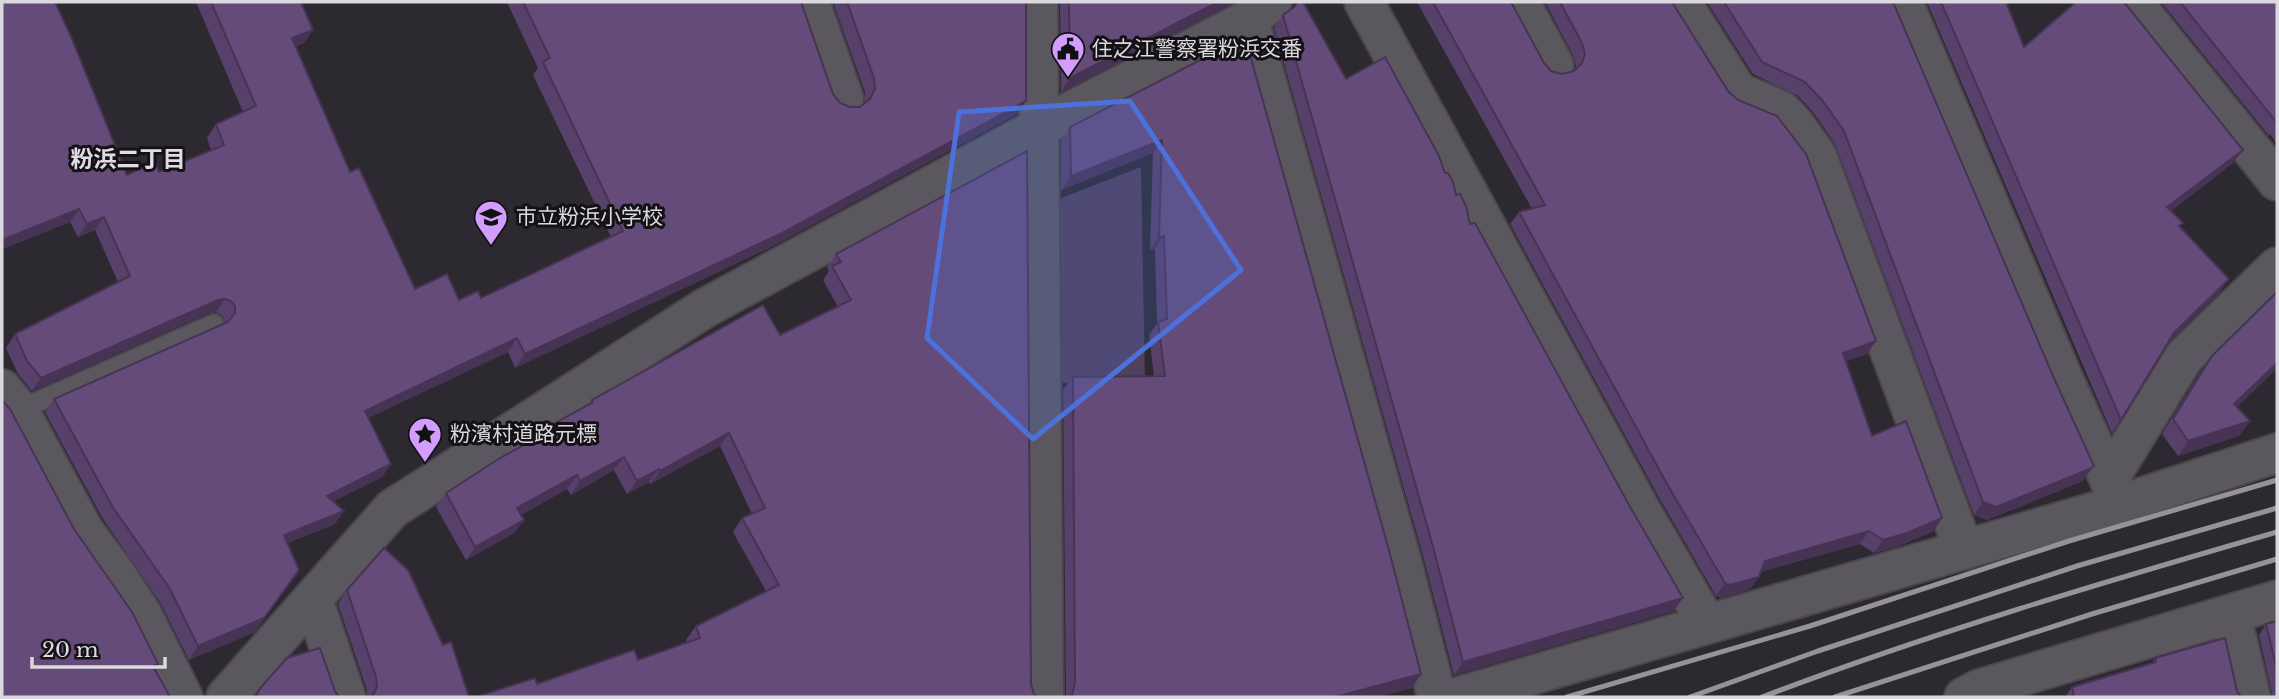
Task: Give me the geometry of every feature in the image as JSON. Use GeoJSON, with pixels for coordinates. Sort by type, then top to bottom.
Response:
{"type":"FeatureCollection","features":[{"type":"Feature","properties":{"kind":"street"},"geometry":{"type":"LineString","coordinates":[[810,2],[844,99]]}},
{"type":"Feature","properties":{"kind":"street"},"geometry":{"type":"LineString","coordinates":[[1038,2],[1044,697]]}},
{"type":"Feature","properties":{"kind":"street"},"geometry":{"type":"LineString","coordinates":[[1364,2],[1639,507],[1707,624]]}},
{"type":"Feature","properties":{"kind":"street"},"geometry":{"type":"LineString","coordinates":[[1520,2],[1554,65]]}},
{"type":"Feature","properties":{"kind":"street"},"geometry":{"type":"LineString","coordinates":[[1682,2],[1738,92],[1781,110],[1796,125],[1817,156],[1964,550]]}},
{"type":"Feature","properties":{"kind":"street"},"geometry":{"type":"LineString","coordinates":[[1903,2],[2113,492]]}},
{"type":"Feature","properties":{"kind":"street"},"geometry":{"type":"LineString","coordinates":[[2133,2],[2277,181]]}},
{"type":"Feature","properties":{"kind":"street"},"geometry":{"type":"LineString","coordinates":[[226,697],[392,509],[705,308],[1261,10],[1437,697]]}},
{"type":"Feature","properties":{"kind":"street"},"geometry":{"type":"LineString","coordinates":[[2113,492],[2184,357],[2277,267]]}},
{"type":"Feature","properties":{"kind":"street"},"geometry":{"type":"LineString","coordinates":[[10,399],[84,531],[142,614],[183,697]]}},
{"type":"Feature","properties":{"kind":"street"},"geometry":{"type":"LineString","coordinates":[[1457,697],[1964,550],[2113,492],[2277,453]]}},
{"type":"Feature","properties":{"kind":"street"},"geometry":{"type":"LineString","coordinates":[[313,598],[346,697]]}},
{"type":"Feature","properties":{"kind":"street"},"geometry":{"type":"LineString","coordinates":[[1964,697],[1979,689],[2277,600]]}},
{"type":"Feature","properties":{"kind":"street"},"geometry":{"type":"LineString","coordinates":[[2231,614],[2251,697]]}},
{"type":"Feature","properties":{"kind":"lane"},"geometry":{"type":"LineString","coordinates":[[10,399],[214,324]]}},
{"type":"Feature","properties":{"kind":"highlighted area"},"geometry":{"type":"Polygon","coordinates":[[[1130,101],[1241,270],[1033,439],[927,338],[959,112],[1130,101]]]}},
{"type":"Feature","properties":{"kind":"shaded area"},"geometry":{"type":"Polygon","coordinates":[[[1141,167],[1145,382],[1057,383],[1059,199],[1141,167]]]}},
{"type":"Feature","properties":{"kind":"building"},"geometry":{"type":"Polygon","coordinates":[[[2,2],[55,2],[127,175],[155,162],[159,172],[224,145],[216,124],[256,106],[211,2],[301,2],[313,30],[292,38],[350,172],[359,168],[415,289],[447,274],[459,300],[478,291],[481,298],[623,231],[543,62],[550,58],[523,2],[801,2],[833,94],[840,103],[860,107],[870,99],[875,89],[874,78],[847,2],[1026,2],[1026,101],[782,233],[525,354],[517,338],[365,411],[391,464],[327,496],[344,511],[284,535],[299,570],[264,618],[198,646],[170,589],[112,506],[54,399],[228,322],[235,313],[235,306],[231,301],[218,300],[41,378],[27,361],[15,334],[130,276],[104,217],[87,224],[79,209],[2,240],[2,2]]]}},
{"type":"Feature","properties":{"kind":"building"},"geometry":{"type":"Polygon","coordinates":[[[1069,2],[1218,2],[1070,78],[1069,2]]]}},
{"type":"Feature","properties":{"kind":"building"},"geometry":{"type":"Polygon","coordinates":[[[1298,2],[1303,2],[1346,79],[1385,57],[1439,156],[1445,173],[1448,173],[1453,182],[1456,195],[1460,194],[1470,224],[1475,223],[1629,505],[1683,598],[1463,662],[1283,15],[1298,2]]]}},
{"type":"Feature","properties":{"kind":"building"},"geometry":{"type":"Polygon","coordinates":[[[1433,2],[1511,2],[1544,63],[1551,71],[1562,74],[1574,71],[1582,63],[1585,54],[1560,2],[1672,2],[1728,91],[1738,100],[1777,116],[1806,154],[1876,341],[1843,353],[1872,436],[1906,421],[1942,518],[1883,540],[1869,531],[1765,561],[1759,577],[1730,585],[1725,583],[1667,484],[1519,212],[1545,205],[1433,2]]]}},
{"type":"Feature","properties":{"kind":"building"},"geometry":{"type":"Polygon","coordinates":[[[1724,2],[1893,2],[2094,466],[2092,468],[1996,507],[1983,502],[1844,131],[1805,82],[1762,62],[1724,2]]]}},
{"type":"Feature","properties":{"kind":"building"},"geometry":{"type":"Polygon","coordinates":[[[1941,2],[2006,2],[2024,47],[2076,2],[2124,2],[2243,150],[2167,207],[2183,223],[2179,226],[2229,279],[2174,333],[2121,420],[1941,2]]]}},
{"type":"Feature","properties":{"kind":"building"},"geometry":{"type":"Polygon","coordinates":[[[2180,2],[2277,2],[2277,123],[2180,2]]]}},
{"type":"Feature","properties":{"kind":"building"},"geometry":{"type":"Polygon","coordinates":[[[1245,37],[1421,674],[1335,697],[1070,697],[1075,683],[1073,377],[1165,376],[1158,322],[1167,319],[1164,236],[1159,237],[1162,140],[1071,176],[1070,127],[1245,37]]]}},
{"type":"Feature","properties":{"kind":"building"},"geometry":{"type":"Polygon","coordinates":[[[1027,151],[1031,684],[1037,697],[476,697],[535,678],[537,684],[634,650],[638,660],[700,638],[696,626],[779,585],[742,518],[765,508],[729,433],[637,481],[624,457],[580,481],[577,475],[517,508],[524,520],[475,547],[446,493],[500,458],[551,430],[550,426],[593,402],[592,400],[763,305],[780,335],[851,300],[832,266],[841,262],[836,254],[1027,151]]]}},
{"type":"Feature","properties":{"kind":"building"},"geometry":{"type":"Polygon","coordinates":[[[2277,292],[2277,363],[2234,404],[2250,421],[2188,441],[2173,419],[2212,356],[2277,292]]]}},
{"type":"Feature","properties":{"kind":"building"},"geometry":{"type":"Polygon","coordinates":[[[2,400],[10,409],[74,529],[132,612],[158,664],[153,666],[170,697],[2,697],[2,400]]]}},
{"type":"Feature","properties":{"kind":"building"},"geometry":{"type":"Polygon","coordinates":[[[384,548],[408,570],[443,645],[451,642],[469,697],[372,697],[377,687],[376,677],[347,590],[384,548]]]}},
{"type":"Feature","properties":{"kind":"building"},"geometry":{"type":"Polygon","coordinates":[[[2277,621],[2277,670],[2266,624],[2277,621]]]}},
{"type":"Feature","properties":{"kind":"building"},"geometry":{"type":"Polygon","coordinates":[[[2225,638],[2237,691],[2241,697],[2074,697],[2072,687],[2156,662],[2155,658],[2225,638]]]}},
{"type":"Feature","properties":{"kind":"building"},"geometry":{"type":"Polygon","coordinates":[[[320,648],[339,697],[258,697],[262,686],[287,658],[320,648]]]}},
{"type":"Feature","properties":{"kind":"railway"},"geometry":{"type":"LineString","coordinates":[[1567,697],[1810,626],[2069,541],[2277,480]]}},
{"type":"Feature","properties":{"kind":"railway"},"geometry":{"type":"LineString","coordinates":[[1690,697],[1818,651],[2077,566],[2277,508]]}},
{"type":"Feature","properties":{"kind":"railway"},"geometry":{"type":"LineString","coordinates":[[1762,697],[1954,630],[2277,532]]}},
{"type":"Feature","properties":{"kind":"railway"},"geometry":{"type":"LineString","coordinates":[[1835,697],[2092,614],[2277,559]]}},
{"type":"Feature","properties":{"kind":"place","name":"住之江警察署粉浜交番"},"geometry":{"type":"Point","coordinates":[1068,79]}},
{"type":"Feature","properties":{"kind":"place","name":"市立粉浜小学校"},"geometry":{"type":"Point","coordinates":[491,247]}},
{"type":"Feature","properties":{"kind":"place","name":"粉濱村道路元標"},"geometry":{"type":"Point","coordinates":[425,464]}},
{"type":"Feature","properties":{"kind":"district","name":"粉浜二丁目"},"geometry":{"type":"Point","coordinates":[128,159]}}]}
